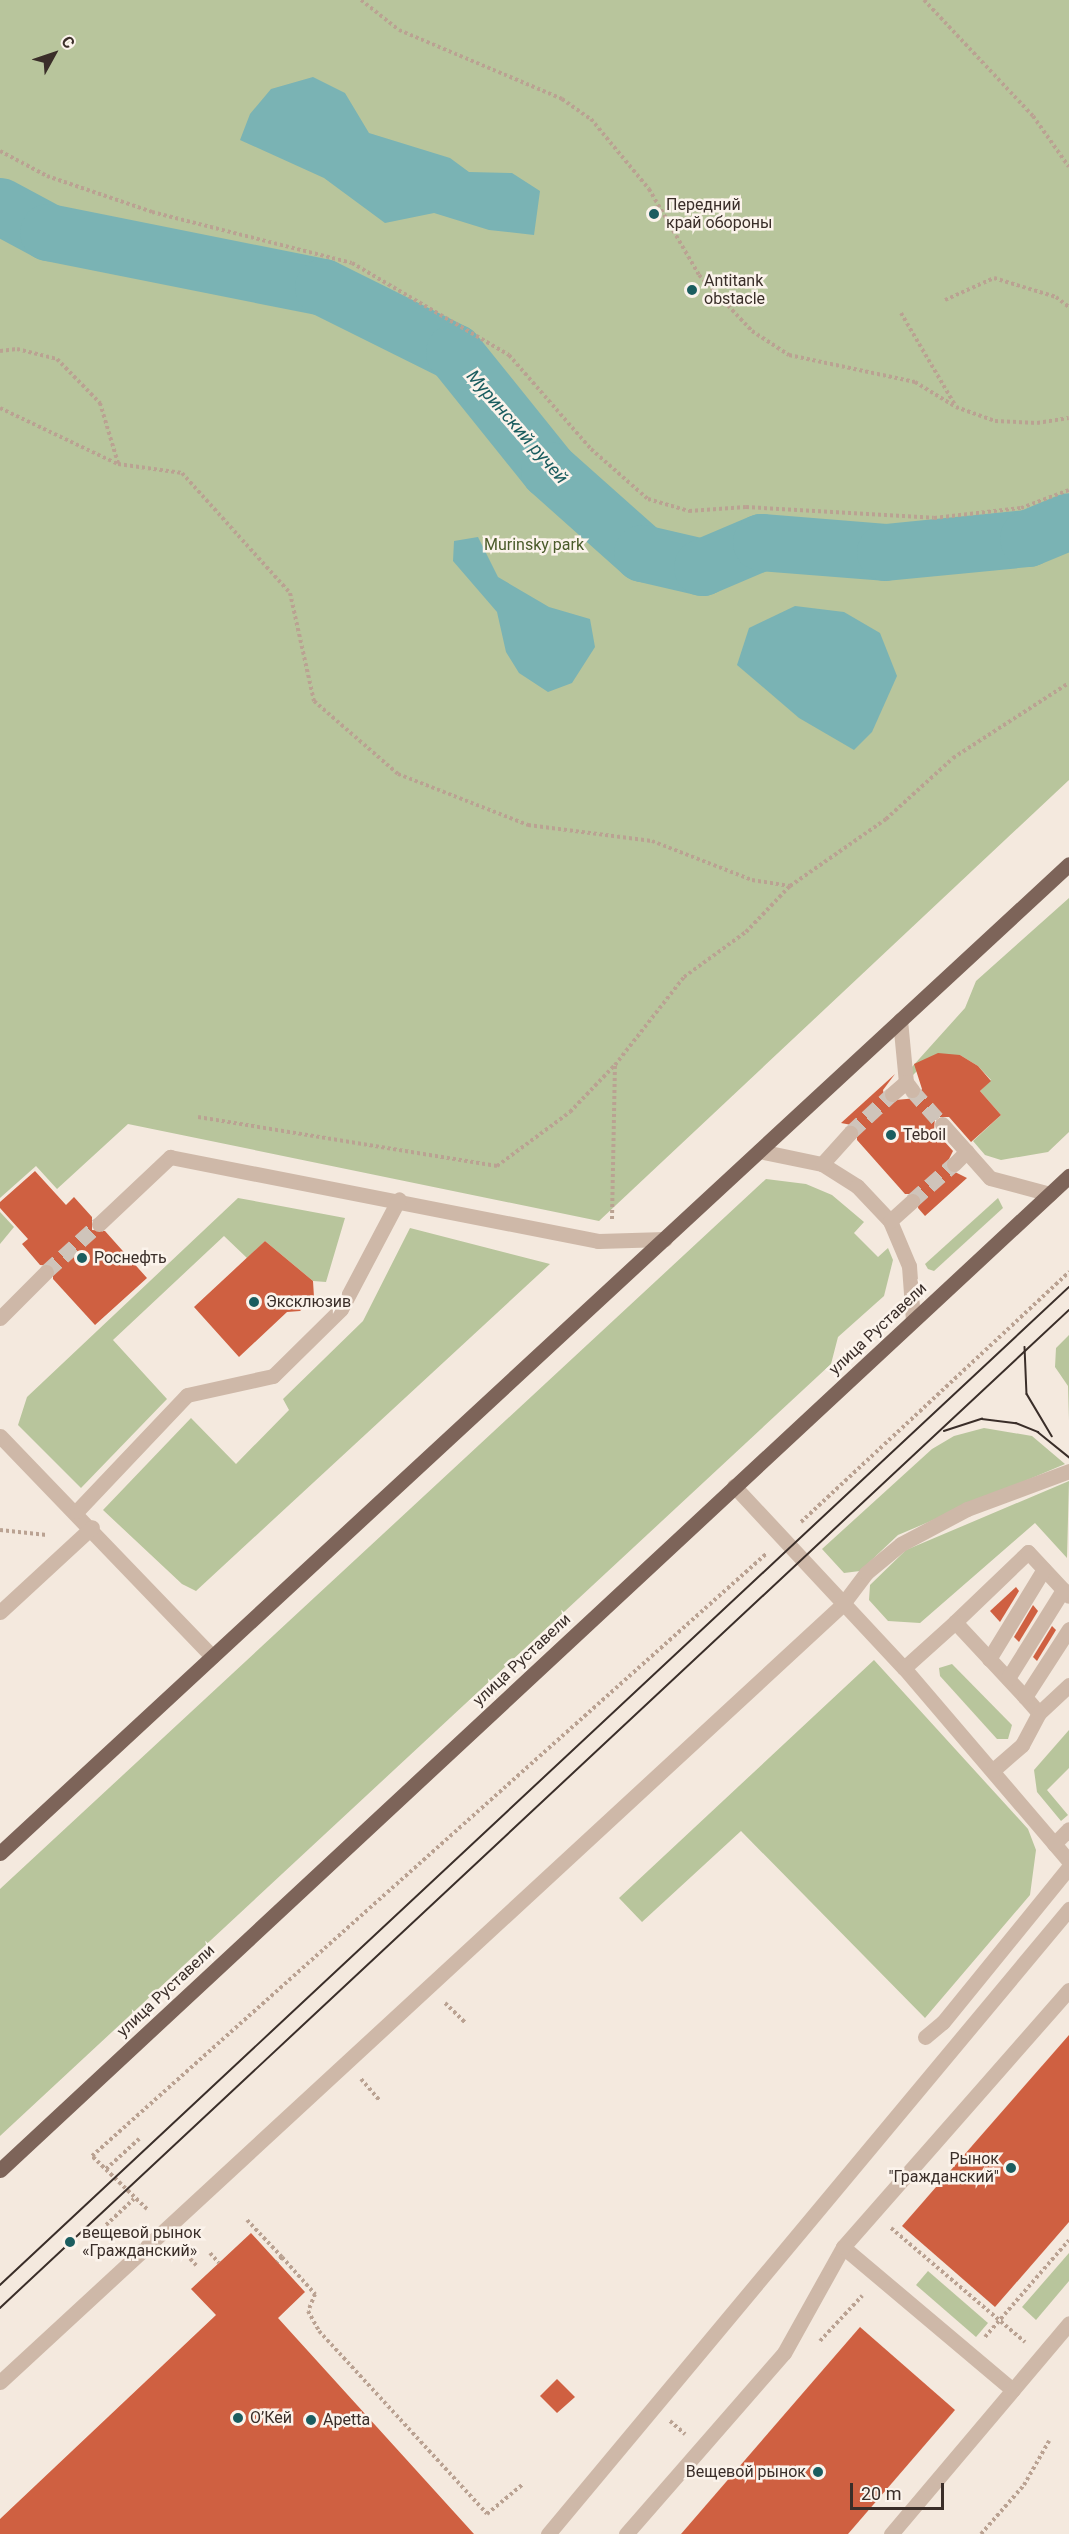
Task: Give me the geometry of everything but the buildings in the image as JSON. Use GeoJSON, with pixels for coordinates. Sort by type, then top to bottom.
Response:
{"type":"FeatureCollection","features":[{"type":"Feature","properties":{"kind":"main road"},"geometry":{"type":"LineString","coordinates":[[0,1853],[1069,864]]}},
{"type":"Feature","properties":{"kind":"main road","name":"улица Руставели"},"geometry":{"type":"LineString","coordinates":[[0,2170],[1069,1176]]}},
{"type":"Feature","properties":{"kind":"street"},"geometry":{"type":"LineString","coordinates":[[892,1094],[909,1086],[900,1020]]}},
{"type":"Feature","properties":{"kind":"street"},"geometry":{"type":"LineString","coordinates":[[942,1124],[990,1178],[1050,1194]]}},
{"type":"Feature","properties":{"kind":"street"},"geometry":{"type":"LineString","coordinates":[[822,1164],[850,1133]]}},
{"type":"Feature","properties":{"kind":"street"},"geometry":{"type":"LineString","coordinates":[[759,1151],[822,1164],[857,1186],[890,1221],[909,1266],[913,1320]]}},
{"type":"Feature","properties":{"kind":"street"},"geometry":{"type":"LineString","coordinates":[[954,1164],[967,1151]]}},
{"type":"Feature","properties":{"kind":"street"},"geometry":{"type":"LineString","coordinates":[[99,1224],[170,1157],[399,1199],[598,1241],[665,1239]]}},
{"type":"Feature","properties":{"kind":"street"},"geometry":{"type":"LineString","coordinates":[[77,1511],[187,1395],[273,1376],[341,1309],[399,1199]]}},
{"type":"Feature","properties":{"kind":"street"},"geometry":{"type":"LineString","coordinates":[[890,1221],[912,1202]]}},
{"type":"Feature","properties":{"kind":"street"},"geometry":{"type":"LineString","coordinates":[[0,1318],[46,1272]]}},
{"type":"Feature","properties":{"kind":"street"},"geometry":{"type":"LineString","coordinates":[[0,1436],[77,1511],[212,1656]]}},
{"type":"Feature","properties":{"kind":"street"},"geometry":{"type":"LineString","coordinates":[[0,2382],[842,1605],[866,1573],[901,1544],[967,1509],[1069,1471]]}},
{"type":"Feature","properties":{"kind":"street"},"geometry":{"type":"LineString","coordinates":[[734,1486],[842,1605],[904,1668],[994,1769],[1069,1861]]}},
{"type":"Feature","properties":{"kind":"street"},"geometry":{"type":"LineString","coordinates":[[0,1612],[92,1527]]}},
{"type":"Feature","properties":{"kind":"street"},"geometry":{"type":"LineString","coordinates":[[904,1668],[1028,1552],[1066,1593],[1008,1678]]}},
{"type":"Feature","properties":{"kind":"street"},"geometry":{"type":"LineString","coordinates":[[989,1659],[1044,1569]]}},
{"type":"Feature","properties":{"kind":"street"},"geometry":{"type":"LineString","coordinates":[[955,1622],[1040,1713]]}},
{"type":"Feature","properties":{"kind":"street"},"geometry":{"type":"LineString","coordinates":[[1025,1697],[1069,1629]]}},
{"type":"Feature","properties":{"kind":"street"},"geometry":{"type":"LineString","coordinates":[[994,1769],[1022,1745],[1040,1713],[1069,1685]]}},
{"type":"Feature","properties":{"kind":"street"},"geometry":{"type":"LineString","coordinates":[[1054,1844],[1069,1829]]}},
{"type":"Feature","properties":{"kind":"street"},"geometry":{"type":"LineString","coordinates":[[925,2037],[943,2022],[1069,1867]]}},
{"type":"Feature","properties":{"kind":"street"},"geometry":{"type":"LineString","coordinates":[[548,2534],[1069,1909]]}},
{"type":"Feature","properties":{"kind":"street"},"geometry":{"type":"LineString","coordinates":[[626,2534],[784,2353],[843,2247],[1069,1990]]}},
{"type":"Feature","properties":{"kind":"street"},"geometry":{"type":"LineString","coordinates":[[843,2247],[1013,2390]]}},
{"type":"Feature","properties":{"kind":"street"},"geometry":{"type":"LineString","coordinates":[[891,2534],[1069,2323]]}},
{"type":"Feature","properties":{"kind":"path"},"geometry":{"type":"LineString","coordinates":[[361,0],[399,30],[552,94],[591,119],[649,189],[699,275],[752,331],[789,355],[915,382],[956,407],[995,421],[1037,423],[1069,418]]}},
{"type":"Feature","properties":{"kind":"path"},"geometry":{"type":"LineString","coordinates":[[924,0],[1033,116],[1069,167]]}},
{"type":"Feature","properties":{"kind":"path"},"geometry":{"type":"LineString","coordinates":[[0,151],[47,176],[152,212],[352,263],[509,355],[591,450],[648,500],[689,512],[746,507],[934,518],[1021,508],[1069,490]]}},
{"type":"Feature","properties":{"kind":"path"},"geometry":{"type":"LineString","coordinates":[[945,300],[994,278],[1056,297],[1069,307]]}},
{"type":"Feature","properties":{"kind":"path"},"geometry":{"type":"LineString","coordinates":[[901,313],[956,407]]}},
{"type":"Feature","properties":{"kind":"path"},"geometry":{"type":"LineString","coordinates":[[0,351],[17,349],[57,360],[100,403],[118,464]]}},
{"type":"Feature","properties":{"kind":"path"},"geometry":{"type":"LineString","coordinates":[[0,408],[118,464],[182,473],[252,546],[290,593],[314,701],[398,774],[528,825],[652,841],[752,880],[790,886]]}},
{"type":"Feature","properties":{"kind":"path"},"geometry":{"type":"LineString","coordinates":[[198,1117],[497,1166],[570,1112],[615,1065],[684,978],[746,932],[790,886],[886,819],[953,758],[1069,683]]}},
{"type":"Feature","properties":{"kind":"path"},"geometry":{"type":"LineString","coordinates":[[611,1229],[615,1065]]}},
{"type":"Feature","properties":{"kind":"path"},"geometry":{"type":"LineString","coordinates":[[147,2210],[92,2156],[783,1539],[1069,1272]]}},
{"type":"Feature","properties":{"kind":"path"},"geometry":{"type":"LineString","coordinates":[[0,1530],[52,1534]]}},
{"type":"Feature","properties":{"kind":"path"},"geometry":{"type":"LineString","coordinates":[[438,2010],[446,2002],[465,2022]]}},
{"type":"Feature","properties":{"kind":"path"},"geometry":{"type":"LineString","coordinates":[[369,2072],[361,2079],[379,2100]]}},
{"type":"Feature","properties":{"kind":"path"},"geometry":{"type":"LineString","coordinates":[[106,2169],[139,2139]]}},
{"type":"Feature","properties":{"kind":"path"},"geometry":{"type":"LineString","coordinates":[[106,2225],[135,2199]]}},
{"type":"Feature","properties":{"kind":"path"},"geometry":{"type":"LineString","coordinates":[[247,2220],[315,2294],[308,2311],[319,2331],[487,2514],[523,2484]]}},
{"type":"Feature","properties":{"kind":"path"},"geometry":{"type":"LineString","coordinates":[[889,2226],[1041,2356]]}},
{"type":"Feature","properties":{"kind":"path"},"geometry":{"type":"LineString","coordinates":[[970,2354],[1069,2240]]}},
{"type":"Feature","properties":{"kind":"path"},"geometry":{"type":"LineString","coordinates":[[182,2250],[196,2265]]}},
{"type":"Feature","properties":{"kind":"path"},"geometry":{"type":"LineString","coordinates":[[210,2253],[219,2263]]}},
{"type":"Feature","properties":{"kind":"path"},"geometry":{"type":"LineString","coordinates":[[277,2262],[282,2257]]}},
{"type":"Feature","properties":{"kind":"path"},"geometry":{"type":"LineString","coordinates":[[815,2347],[861,2294],[869,2302]]}},
{"type":"Feature","properties":{"kind":"path"},"geometry":{"type":"LineString","coordinates":[[981,2534],[1024,2485],[1050,2441]]}},
{"type":"Feature","properties":{"kind":"green space","name":"Murinsky park"},"geometry":{"type":"Polygon","coordinates":[[[0,0],[1069,0],[1069,780],[599,1221],[128,1124],[57,1189],[36,1166],[0,1198],[0,0]]]}},
{"type":"Feature","properties":{"kind":"green space"},"geometry":{"type":"Polygon","coordinates":[[[1069,898],[1069,1132],[1048,1152],[1001,1160],[985,1155],[973,1141],[1001,1115],[980,1091],[991,1080],[978,1066],[960,1055],[923,1065],[913,1075],[911,1068],[965,1008],[976,981],[1069,898]]]}},
{"type":"Feature","properties":{"kind":"green space"},"geometry":{"type":"Polygon","coordinates":[[[766,1179],[806,1184],[832,1195],[864,1222],[854,1233],[878,1257],[888,1248],[893,1260],[884,1296],[838,1337],[831,1364],[0,2136],[0,1889],[766,1179]]]}},
{"type":"Feature","properties":{"kind":"green space"},"geometry":{"type":"Polygon","coordinates":[[[238,1198],[345,1218],[326,1282],[313,1281],[265,1241],[247,1258],[224,1236],[113,1340],[167,1399],[81,1488],[18,1425],[27,1397],[238,1198]]]}},
{"type":"Feature","properties":{"kind":"green space"},"geometry":{"type":"Polygon","coordinates":[[[998,1198],[1003,1208],[934,1271],[928,1269],[925,1264],[998,1198]]]}},
{"type":"Feature","properties":{"kind":"green space"},"geometry":{"type":"Polygon","coordinates":[[[0,1212],[14,1227],[0,1244],[0,1212]]]}},
{"type":"Feature","properties":{"kind":"green space"},"geometry":{"type":"Polygon","coordinates":[[[410,1228],[550,1264],[196,1591],[182,1584],[103,1510],[191,1418],[236,1464],[289,1410],[283,1399],[363,1321],[410,1228]]]}},
{"type":"Feature","properties":{"kind":"green space"},"geometry":{"type":"Polygon","coordinates":[[[1069,1335],[1069,1421],[1068,1386],[1055,1367],[1056,1348],[1069,1335]]]}},
{"type":"Feature","properties":{"kind":"green space"},"geometry":{"type":"Polygon","coordinates":[[[984,1428],[1032,1436],[1065,1464],[898,1535],[860,1571],[844,1573],[822,1549],[932,1449],[954,1436],[984,1428]]]}},
{"type":"Feature","properties":{"kind":"green space"},"geometry":{"type":"Polygon","coordinates":[[[1069,1481],[1067,1558],[1035,1523],[920,1623],[888,1621],[869,1600],[870,1585],[906,1550],[1069,1481]]]}},
{"type":"Feature","properties":{"kind":"green space"},"geometry":{"type":"Polygon","coordinates":[[[874,1660],[1028,1829],[1036,1850],[1030,1895],[925,2018],[741,1831],[642,1922],[619,1898],[874,1660]]]}},
{"type":"Feature","properties":{"kind":"green space"},"geometry":{"type":"Polygon","coordinates":[[[952,1664],[1012,1725],[1008,1739],[997,1739],[940,1676],[939,1668],[952,1664]]]}},
{"type":"Feature","properties":{"kind":"green space"},"geometry":{"type":"Polygon","coordinates":[[[1069,1730],[1069,1768],[1047,1790],[1068,1815],[1061,1821],[1037,1792],[1034,1770],[1069,1730]]]}},
{"type":"Feature","properties":{"kind":"green space"},"geometry":{"type":"Polygon","coordinates":[[[1069,2253],[1069,2281],[1036,2320],[1022,2307],[1069,2253]]]}},
{"type":"Feature","properties":{"kind":"green space"},"geometry":{"type":"Polygon","coordinates":[[[928,2271],[988,2323],[976,2337],[916,2285],[928,2271]]]}},
{"type":"Feature","properties":{"kind":"water"},"geometry":{"type":"Polygon","coordinates":[[[313,77],[345,93],[369,133],[450,158],[469,172],[512,173],[540,191],[534,235],[489,230],[434,213],[385,223],[324,178],[240,140],[250,114],[271,89],[313,77]]]}},
{"type":"Feature","properties":{"kind":"water"},"geometry":{"type":"Polygon","coordinates":[[[478,537],[498,577],[549,607],[590,619],[595,647],[572,683],[548,692],[519,673],[506,652],[497,612],[453,561],[454,541],[478,537]]]}},
{"type":"Feature","properties":{"kind":"water"},"geometry":{"type":"Polygon","coordinates":[[[795,606],[844,612],[880,633],[897,676],[872,732],[854,750],[799,718],[737,665],[749,628],[795,606]]]}},
{"type":"Feature","properties":{"kind":"waterway","name":"Муринский ручей"},"geometry":{"type":"LineString","coordinates":[[0,206],[48,232],[323,287],[454,352],[549,470],[642,553],[702,567],[761,542],[885,552],[1028,538],[1069,521]]}},
{"type":"Feature","properties":{"kind":"tunnel"},"geometry":{"type":"LineString","coordinates":[[912,1090],[942,1124]]}},
{"type":"Feature","properties":{"kind":"tunnel"},"geometry":{"type":"LineString","coordinates":[[850,1133],[892,1094]]}},
{"type":"Feature","properties":{"kind":"tunnel"},"geometry":{"type":"LineString","coordinates":[[912,1201],[954,1164]]}},
{"type":"Feature","properties":{"kind":"tunnel"},"geometry":{"type":"LineString","coordinates":[[46,1272],[99,1224]]}},
{"type":"Feature","properties":{"kind":"tram line"},"geometry":{"type":"LineString","coordinates":[[0,2285],[1069,1287]]}},
{"type":"Feature","properties":{"kind":"tram line"},"geometry":{"type":"LineString","coordinates":[[0,2308],[1069,1310]]}},
{"type":"Feature","properties":{"kind":"tram line"},"geometry":{"type":"LineString","coordinates":[[1025,1347],[1027,1394],[1052,1436]]}},
{"type":"Feature","properties":{"kind":"tram line"},"geometry":{"type":"LineString","coordinates":[[944,1431],[982,1419],[1016,1423],[1038,1432],[1069,1457]]}},
{"type":"Feature","properties":{"kind":"place","name":"Передний край обороны"},"geometry":{"type":"Point","coordinates":[654,214]}},
{"type":"Feature","properties":{"kind":"place","name":"Antitank obstacle"},"geometry":{"type":"Point","coordinates":[692,290]}},
{"type":"Feature","properties":{"kind":"place","name":"Teboil"},"geometry":{"type":"Point","coordinates":[891,1135]}},
{"type":"Feature","properties":{"kind":"place","name":"Роснефть"},"geometry":{"type":"Point","coordinates":[82,1258]}},
{"type":"Feature","properties":{"kind":"place","name":"Эксклюзив"},"geometry":{"type":"Point","coordinates":[254,1302]}},
{"type":"Feature","properties":{"kind":"place","name":"Рынок \"Гражданский\""},"geometry":{"type":"Point","coordinates":[1011,2168]}},
{"type":"Feature","properties":{"kind":"place","name":"вещевой рынок «Гражданский»"},"geometry":{"type":"Point","coordinates":[70,2242]}},
{"type":"Feature","properties":{"kind":"place","name":"О’Кей"},"geometry":{"type":"Point","coordinates":[238,2418]}},
{"type":"Feature","properties":{"kind":"place","name":"Apetta"},"geometry":{"type":"Point","coordinates":[311,2420]}},
{"type":"Feature","properties":{"kind":"place","name":"Вещевой рынок"},"geometry":{"type":"Point","coordinates":[818,2472]}}]}
